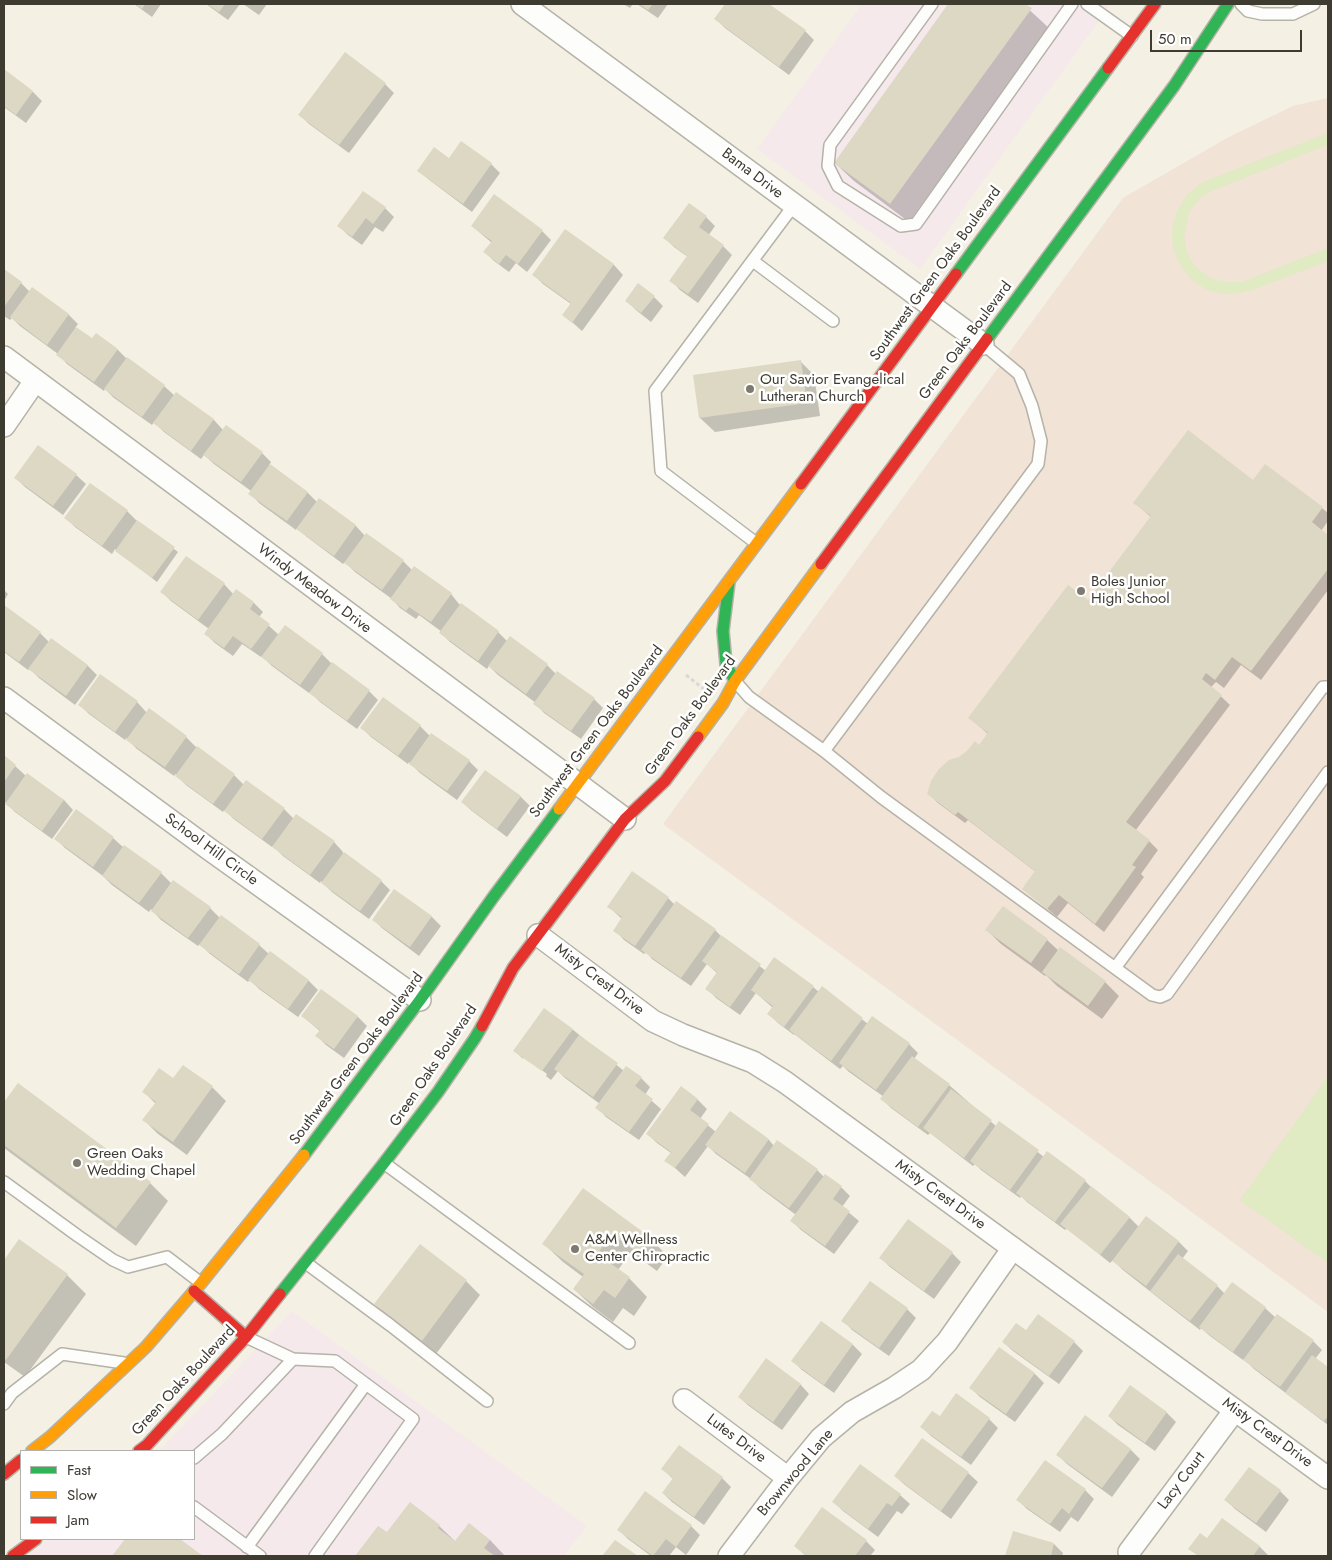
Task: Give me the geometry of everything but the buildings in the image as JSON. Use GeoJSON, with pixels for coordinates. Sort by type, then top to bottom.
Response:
{"type":"FeatureCollection","features":[{"type":"Feature","properties":{"kind":"main road","name":"Southwest Green Oaks Boulevard"},"geometry":{"type":"LineString","coordinates":[[33,1450],[50,1437],[146,1348],[304,1155],[1155,4]]}},
{"type":"Feature","properties":{"kind":"main road","name":"Green Oaks Boulevard"},"geometry":{"type":"LineString","coordinates":[[141,1450],[246,1338],[438,1092],[475,1038],[513,968],[625,819],[665,781],[723,703],[735,681],[1174,86],[1228,4]]}},
{"type":"Feature","properties":{"kind":"main road"},"geometry":{"type":"LineString","coordinates":[[729,581],[723,631],[726,664],[735,681]]}},
{"type":"Feature","properties":{"kind":"main road"},"geometry":{"type":"LineString","coordinates":[[197,1287],[246,1338]]}},
{"type":"Feature","properties":{"kind":"main road"},"geometry":{"type":"LineString","coordinates":[[4,1474],[20,1461]]}},
{"type":"Feature","properties":{"kind":"main road"},"geometry":{"type":"LineString","coordinates":[[13,1556],[35,1540]]}},
{"type":"Feature","properties":{"kind":"street","name":"Bama Drive"},"geometry":{"type":"LineString","coordinates":[[522,4],[983,344]]}},
{"type":"Feature","properties":{"kind":"street","name":"Windy Meadow Drive"},"geometry":{"type":"LineString","coordinates":[[4,357],[625,819]]}},
{"type":"Feature","properties":{"kind":"street"},"geometry":{"type":"LineString","coordinates":[[4,426],[35,381]]}},
{"type":"Feature","properties":{"kind":"street","name":"School Hill Circle"},"geometry":{"type":"LineString","coordinates":[[4,698],[209,849],[420,1000]]}},
{"type":"Feature","properties":{"kind":"street","name":"Misty Crest Drive"},"geometry":{"type":"LineString","coordinates":[[538,935],[653,1021],[683,1035],[753,1062],[785,1082],[1328,1478]]}},
{"type":"Feature","properties":{"kind":"street","name":"Brownwood Lane"},"geometry":{"type":"LineString","coordinates":[[729,1556],[821,1438],[852,1412],[921,1370],[947,1342],[1013,1248]]}},
{"type":"Feature","properties":{"kind":"street","name":"Lutes Drive"},"geometry":{"type":"LineString","coordinates":[[684,1400],[788,1478]]}},
{"type":"Feature","properties":{"kind":"street","name":"Lacy Court"},"geometry":{"type":"LineString","coordinates":[[1129,1552],[1235,1410]]}},
{"type":"Feature","properties":{"kind":"lane"},"geometry":{"type":"LineString","coordinates":[[932,4],[830,145],[828,166],[838,186],[901,226],[916,224],[1072,4]]}},
{"type":"Feature","properties":{"kind":"lane"},"geometry":{"type":"LineString","coordinates":[[1087,4],[1132,36]]}},
{"type":"Feature","properties":{"kind":"lane"},"geometry":{"type":"LineString","coordinates":[[1241,4],[1248,11],[1262,14],[1293,14],[1314,4]]}},
{"type":"Feature","properties":{"kind":"lane"},"geometry":{"type":"LineString","coordinates":[[756,543],[661,471],[655,391],[794,205]]}},
{"type":"Feature","properties":{"kind":"lane"},"geometry":{"type":"LineString","coordinates":[[753,261],[833,321]]}},
{"type":"Feature","properties":{"kind":"lane"},"geometry":{"type":"LineString","coordinates":[[824,751],[1038,464],[1041,441],[1032,406],[1019,374],[983,344]]}},
{"type":"Feature","properties":{"kind":"lane"},"geometry":{"type":"LineString","coordinates":[[735,681],[750,697],[824,751],[890,803],[1152,995],[1160,997],[1167,994],[1328,772]]}},
{"type":"Feature","properties":{"kind":"lane"},"geometry":{"type":"LineString","coordinates":[[1115,968],[1323,687],[1328,687]]}},
{"type":"Feature","properties":{"kind":"lane"},"geometry":{"type":"LineString","coordinates":[[384,1163],[629,1343]]}},
{"type":"Feature","properties":{"kind":"lane"},"geometry":{"type":"LineString","coordinates":[[4,1182],[113,1260],[128,1267],[167,1257],[197,1287]]}},
{"type":"Feature","properties":{"kind":"lane"},"geometry":{"type":"LineString","coordinates":[[306,1263],[390,1325],[487,1401]]}},
{"type":"Feature","properties":{"kind":"lane"},"geometry":{"type":"LineString","coordinates":[[246,1338],[293,1359],[335,1361],[412,1419],[315,1556]]}},
{"type":"Feature","properties":{"kind":"lane"},"geometry":{"type":"LineString","coordinates":[[4,1404],[12,1393],[62,1354],[129,1364]]}},
{"type":"Feature","properties":{"kind":"lane"},"geometry":{"type":"LineString","coordinates":[[195,1457],[222,1434],[293,1359]]}},
{"type":"Feature","properties":{"kind":"lane"},"geometry":{"type":"LineString","coordinates":[[247,1547],[366,1384]]}},
{"type":"Feature","properties":{"kind":"lane"},"geometry":{"type":"LineString","coordinates":[[195,1508],[260,1556]]}},
{"type":"Feature","properties":{"kind":"path"},"geometry":{"type":"LineString","coordinates":[[685,675],[709,693]]}},
{"type":"Feature","properties":{"kind":"shaded area"},"geometry":{"type":"Polygon","coordinates":[[[862,4],[1111,4],[920,269],[757,149],[862,4]]]}},
{"type":"Feature","properties":{"kind":"shaded area","name":"Boles Junior High School"},"geometry":{"type":"Polygon","coordinates":[[[1328,98],[1328,1312],[663,824],[1123,198],[1227,138],[1293,106],[1328,98]]]}},
{"type":"Feature","properties":{"kind":"shaded area"},"geometry":{"type":"Polygon","coordinates":[[[292,1311],[587,1526],[564,1556],[26,1556],[49,1540],[195,1540],[195,1450],[160,1450],[292,1311]]]}},
{"type":"Feature","properties":{"kind":"green space"},"geometry":{"type":"Polygon","coordinates":[[[1328,133],[1328,145],[1214,190],[1201,198],[1191,209],[1188,216],[1184,238],[1187,252],[1194,265],[1212,279],[1227,282],[1241,282],[1328,248],[1328,261],[1253,290],[1235,294],[1207,290],[1192,280],[1180,265],[1173,248],[1172,238],[1172,229],[1177,211],[1187,195],[1201,183],[1210,179],[1328,133]]]}},
{"type":"Feature","properties":{"kind":"green space"},"geometry":{"type":"Polygon","coordinates":[[[1328,1076],[1328,1263],[1240,1200],[1328,1076]]]}},
{"type":"Feature","properties":{"kind":"traffic: fast"},"geometry":{"type":"LineString","coordinates":[[987,339],[1174,86],[1228,4]]}},
{"type":"Feature","properties":{"kind":"traffic: fast"},"geometry":{"type":"LineString","coordinates":[[956,274],[1108,68]]}},
{"type":"Feature","properties":{"kind":"traffic: fast"},"geometry":{"type":"LineString","coordinates":[[729,582],[723,631],[726,664],[735,681]]}},
{"type":"Feature","properties":{"kind":"traffic: fast"},"geometry":{"type":"LineString","coordinates":[[304,1155],[559,809]]}},
{"type":"Feature","properties":{"kind":"traffic: fast"},"geometry":{"type":"LineString","coordinates":[[280,1294],[438,1092],[482,1026]]}},
{"type":"Feature","properties":{"kind":"traffic: slow"},"geometry":{"type":"LineString","coordinates":[[559,809],[801,484]]}},
{"type":"Feature","properties":{"kind":"traffic: slow"},"geometry":{"type":"LineString","coordinates":[[698,737],[723,703],[735,681],[821,564]]}},
{"type":"Feature","properties":{"kind":"traffic: slow"},"geometry":{"type":"LineString","coordinates":[[33,1450],[50,1437],[146,1347],[201,1283],[304,1155]]}},
{"type":"Feature","properties":{"kind":"traffic: jam"},"geometry":{"type":"LineString","coordinates":[[1108,68],[1155,4]]}},
{"type":"Feature","properties":{"kind":"traffic: jam"},"geometry":{"type":"LineString","coordinates":[[801,484],[956,274]]}},
{"type":"Feature","properties":{"kind":"traffic: jam"},"geometry":{"type":"LineString","coordinates":[[821,564],[987,339]]}},
{"type":"Feature","properties":{"kind":"traffic: jam"},"geometry":{"type":"LineString","coordinates":[[482,1026],[513,968],[625,819],[665,781],[698,737]]}},
{"type":"Feature","properties":{"kind":"traffic: jam"},"geometry":{"type":"LineString","coordinates":[[194,1291],[246,1337]]}},
{"type":"Feature","properties":{"kind":"traffic: jam"},"geometry":{"type":"LineString","coordinates":[[140,1450],[246,1337],[280,1294]]}},
{"type":"Feature","properties":{"kind":"traffic: jam"},"geometry":{"type":"LineString","coordinates":[[4,1474],[20,1461]]}},
{"type":"Feature","properties":{"kind":"traffic: jam"},"geometry":{"type":"LineString","coordinates":[[13,1556],[35,1540]]}},
{"type":"Feature","properties":{"kind":"place","name":"Our Savior Evangelical Lutheran Church"},"geometry":{"type":"Point","coordinates":[750,389]}},
{"type":"Feature","properties":{"kind":"place","name":"Boles Junior High School"},"geometry":{"type":"Point","coordinates":[1081,591]}},
{"type":"Feature","properties":{"kind":"place","name":"Green Oaks Wedding Chapel"},"geometry":{"type":"Point","coordinates":[77,1163]}},
{"type":"Feature","properties":{"kind":"place","name":"A&M Wellness Center Chiropractic"},"geometry":{"type":"Point","coordinates":[575,1249]}}]}
